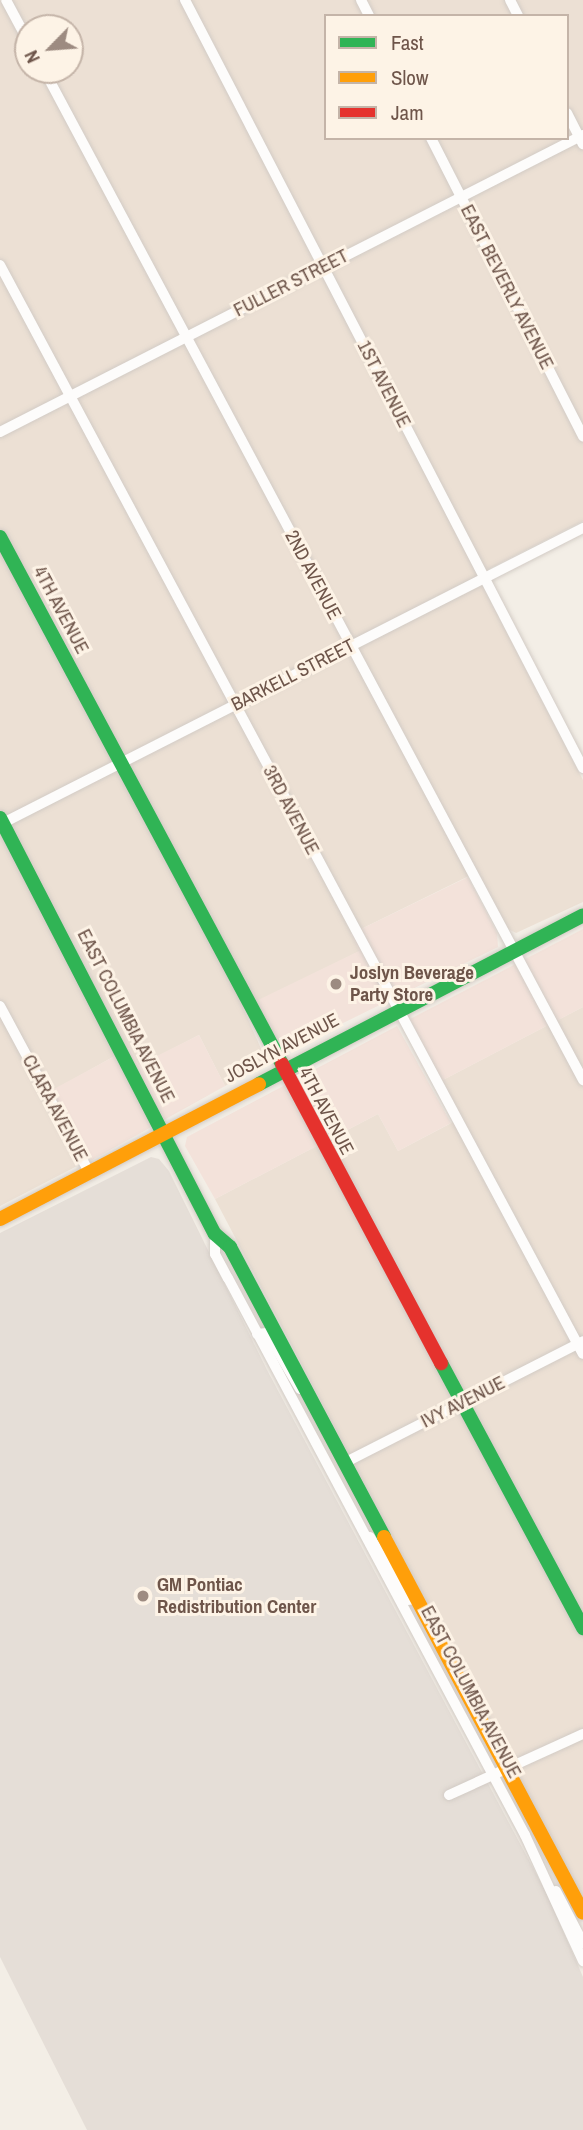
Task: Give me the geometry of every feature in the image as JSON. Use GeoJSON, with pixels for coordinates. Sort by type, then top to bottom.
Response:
{"type":"FeatureCollection","features":[{"type":"Feature","properties":{"kind":"street","name":"1ST AVENUE"},"geometry":{"type":"LineString","coordinates":[[185,0],[583,768]]}},
{"type":"Feature","properties":{"kind":"street","name":"2ND AVENUE"},"geometry":{"type":"LineString","coordinates":[[51,84],[583,1080]]}},
{"type":"Feature","properties":{"kind":"street"},"geometry":{"type":"LineString","coordinates":[[569,116],[582,139]]}},
{"type":"Feature","properties":{"kind":"street","name":"FULLER STREET"},"geometry":{"type":"LineString","coordinates":[[0,432],[461,197],[582,139]]}},
{"type":"Feature","properties":{"kind":"street","name":"EAST BEVERLY AVENUE"},"geometry":{"type":"LineString","coordinates":[[432,140],[583,436]]}},
{"type":"Feature","properties":{"kind":"street","name":"3RD AVENUE"},"geometry":{"type":"LineString","coordinates":[[0,265],[397,1010],[580,1342],[583,1354]]}},
{"type":"Feature","properties":{"kind":"street","name":"BARKELL STREET"},"geometry":{"type":"LineString","coordinates":[[1,820],[121,763],[583,528]]}},
{"type":"Feature","properties":{"kind":"street","name":"4TH AVENUE"},"geometry":{"type":"LineString","coordinates":[[0,537],[583,1628]]}},
{"type":"Feature","properties":{"kind":"street","name":"EAST COLUMBIA AVENUE"},"geometry":{"type":"LineString","coordinates":[[1,820],[215,1234],[230,1247],[583,1913]]}},
{"type":"Feature","properties":{"kind":"street","name":"JOSLYN AVENUE"},"geometry":{"type":"LineString","coordinates":[[0,1219],[90,1174],[282,1069],[583,915]]}},
{"type":"Feature","properties":{"kind":"street","name":"CLARA AVENUE"},"geometry":{"type":"LineString","coordinates":[[0,1006],[90,1174]]}},
{"type":"Feature","properties":{"kind":"street","name":"EAST COLUMBIA AVENUE"},"geometry":{"type":"LineString","coordinates":[[215,1234],[215,1254],[493,1775],[547,1880],[583,1961]]}},
{"type":"Feature","properties":{"kind":"street","name":"EAST COLUMBIA AVENUE"},"geometry":{"type":"LineString","coordinates":[[257,1334],[267,1333],[293,1381],[317,1412]]}},
{"type":"Feature","properties":{"kind":"street","name":"IVY AVENUE"},"geometry":{"type":"LineString","coordinates":[[344,1463],[580,1342]]}},
{"type":"Feature","properties":{"kind":"street","name":"EAST COLUMBIA AVENUE"},"geometry":{"type":"LineString","coordinates":[[358,1524],[379,1548],[407,1600],[417,1600]]}},
{"type":"Feature","properties":{"kind":"street"},"geometry":{"type":"LineString","coordinates":[[449,1796],[583,1734]]}},
{"type":"Feature","properties":{"kind":"street","name":"EAST COLUMBIA AVENUE"},"geometry":{"type":"LineString","coordinates":[[547,1880],[566,1903],[583,1942]]}},
{"type":"Feature","properties":{"kind":"shaded area"},"geometry":{"type":"Polygon","coordinates":[[[0,0],[583,0],[583,521],[477,575],[583,780],[583,902],[516,933],[508,929],[477,872],[351,934],[360,951],[243,1008],[266,1060],[225,1086],[199,1035],[139,1066],[129,1048],[43,1096],[77,1166],[0,1206],[0,0]]]}},
{"type":"Feature","properties":{"kind":"shaded area"},"geometry":{"type":"Polygon","coordinates":[[[468,877],[497,933],[498,947],[282,1053],[252,1003],[359,951],[351,934],[468,877]]]}},
{"type":"Feature","properties":{"kind":"shaded area"},"geometry":{"type":"Polygon","coordinates":[[[583,929],[583,1007],[441,1081],[410,1019],[583,929]]]}},
{"type":"Feature","properties":{"kind":"shaded area"},"geometry":{"type":"Polygon","coordinates":[[[583,1007],[583,1902],[215,1199],[378,1114],[398,1151],[461,1118],[441,1081],[583,1007]]]}},
{"type":"Feature","properties":{"kind":"shaded area"},"geometry":{"type":"Polygon","coordinates":[[[397,1026],[451,1123],[398,1151],[378,1114],[215,1199],[185,1146],[187,1137],[397,1026]]]}},
{"type":"Feature","properties":{"kind":"shaded area"},"geometry":{"type":"Polygon","coordinates":[[[199,1035],[225,1086],[92,1160],[84,1156],[50,1091],[130,1048],[139,1065],[199,1035]]]}},
{"type":"Feature","properties":{"kind":"shaded area","name":"GM Pontiac Redistribution Center"},"geometry":{"type":"Polygon","coordinates":[[[151,1157],[159,1159],[169,1171],[267,1370],[547,1894],[583,1977],[583,2130],[87,2130],[0,1957],[0,1233],[151,1157]]]}},
{"type":"Feature","properties":{"kind":"traffic: fast"},"geometry":{"type":"LineString","coordinates":[[0,537],[282,1064]]}},
{"type":"Feature","properties":{"kind":"traffic: fast"},"geometry":{"type":"LineString","coordinates":[[0,818],[215,1234],[230,1247],[384,1537]]}},
{"type":"Feature","properties":{"kind":"traffic: fast"},"geometry":{"type":"LineString","coordinates":[[259,1084],[583,915]]}},
{"type":"Feature","properties":{"kind":"traffic: fast"},"geometry":{"type":"LineString","coordinates":[[441,1363],[583,1628]]}},
{"type":"Feature","properties":{"kind":"traffic: slow"},"geometry":{"type":"LineString","coordinates":[[0,1219],[259,1084]]}},
{"type":"Feature","properties":{"kind":"traffic: slow"},"geometry":{"type":"LineString","coordinates":[[384,1537],[583,1913]]}},
{"type":"Feature","properties":{"kind":"traffic: jam"},"geometry":{"type":"LineString","coordinates":[[282,1064],[441,1363]]}},
{"type":"Feature","properties":{"kind":"place","name":"Joslyn Beverage Party Store"},"geometry":{"type":"Point","coordinates":[336,984]}},
{"type":"Feature","properties":{"kind":"place","name":"GM Pontiac Redistribution Center"},"geometry":{"type":"Point","coordinates":[143,1596]}}]}
